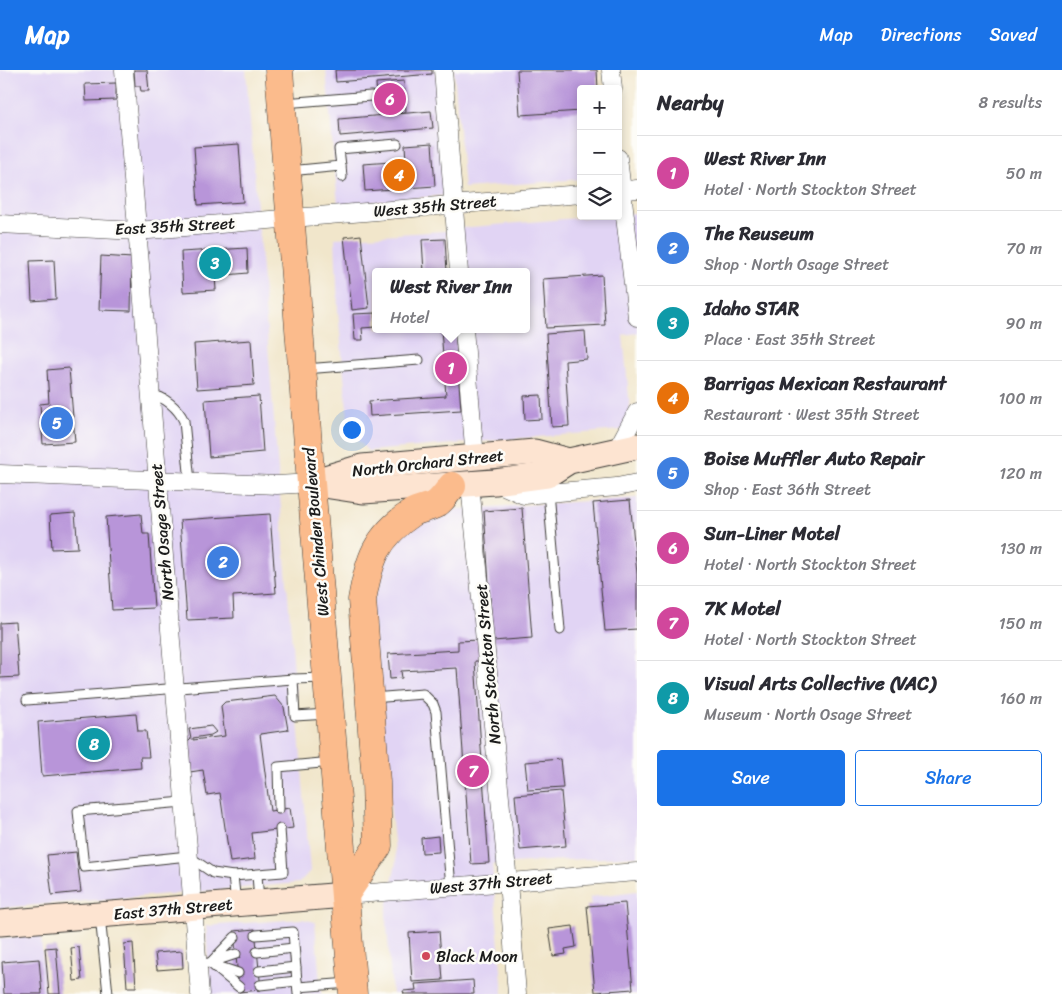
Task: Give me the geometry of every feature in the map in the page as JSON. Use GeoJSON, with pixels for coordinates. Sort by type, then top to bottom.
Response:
{"type":"FeatureCollection","features":[{"type":"Feature","properties":{"kind":"main road","name":"West Chinden Boulevard"},"geometry":{"type":"LineString","coordinates":[[279,70],[310,483],[353,989]]}},
{"type":"Feature","properties":{"kind":"main road","name":"North Orchard Street"},"geometry":{"type":"LineString","coordinates":[[310,483],[363,491],[495,482],[547,475],[568,461],[626,449]]}},
{"type":"Feature","properties":{"kind":"main road","name":"North Orchard Street"},"geometry":{"type":"LineString","coordinates":[[310,483],[362,467],[535,452],[568,461]]}},
{"type":"Feature","properties":{"kind":"main road"},"geometry":{"type":"LineString","coordinates":[[345,895],[378,846],[376,782],[362,600],[372,555],[382,540],[414,511],[436,504],[461,485]]}},
{"type":"Feature","properties":{"kind":"main road","name":"East 37th Street"},"geometry":{"type":"LineString","coordinates":[[0,923],[345,895]]}},
{"type":"Feature","properties":{"kind":"street","name":"North Osage Street"},"geometry":{"type":"LineString","coordinates":[[124,70],[188,856],[193,908],[203,964],[200,994]]}},
{"type":"Feature","properties":{"kind":"street"},"geometry":{"type":"LineString","coordinates":[[443,70],[459,268]]}},
{"type":"Feature","properties":{"kind":"street"},"geometry":{"type":"LineString","coordinates":[[611,70],[613,85]]}},
{"type":"Feature","properties":{"kind":"street"},"geometry":{"type":"LineString","coordinates":[[622,175],[625,190],[637,317]]}},
{"type":"Feature","properties":{"kind":"street","name":"West 35th Street"},"geometry":{"type":"LineString","coordinates":[[290,218],[577,194]]}},
{"type":"Feature","properties":{"kind":"street","name":"East 35th Street"},"geometry":{"type":"LineString","coordinates":[[0,224],[137,231],[290,218]]}},
{"type":"Feature","properties":{"kind":"street"},"geometry":{"type":"LineString","coordinates":[[464,333],[474,458]]}},
{"type":"Feature","properties":{"kind":"street"},"geometry":{"type":"LineString","coordinates":[[626,449],[637,412]]}},
{"type":"Feature","properties":{"kind":"street"},"geometry":{"type":"LineString","coordinates":[[0,474],[277,485],[310,483]]}},
{"type":"Feature","properties":{"kind":"street"},"geometry":{"type":"LineString","coordinates":[[495,482],[524,495],[617,487],[637,483]]}},
{"type":"Feature","properties":{"kind":"street","name":"North Stockton Street"},"geometry":{"type":"LineString","coordinates":[[461,485],[508,882],[517,994]]}},
{"type":"Feature","properties":{"kind":"street","name":"West 37th Street"},"geometry":{"type":"LineString","coordinates":[[345,895],[637,872]]}},
{"type":"Feature","properties":{"kind":"lane"},"geometry":{"type":"LineString","coordinates":[[282,104],[371,96]]}},
{"type":"Feature","properties":{"kind":"lane"},"geometry":{"type":"LineString","coordinates":[[342,177],[339,149],[397,144]]}},
{"type":"Feature","properties":{"kind":"lane"},"geometry":{"type":"LineString","coordinates":[[286,171],[341,166]]}},
{"type":"Feature","properties":{"kind":"lane"},"geometry":{"type":"LineString","coordinates":[[302,370],[419,360]]}},
{"type":"Feature","properties":{"kind":"lane"},"geometry":{"type":"LineString","coordinates":[[150,395],[156,396],[168,403],[184,421],[190,482]]}},
{"type":"Feature","properties":{"kind":"lane"},"geometry":{"type":"LineString","coordinates":[[548,492],[560,630]]}},
{"type":"Feature","properties":{"kind":"lane"},"geometry":{"type":"LineString","coordinates":[[26,700],[293,679],[328,678]]}},
{"type":"Feature","properties":{"kind":"lane"},"geometry":{"type":"LineString","coordinates":[[293,679],[294,716],[330,714]]}},
{"type":"Feature","properties":{"kind":"lane"},"geometry":{"type":"LineString","coordinates":[[369,698],[422,694],[433,704],[436,712],[451,887]]}},
{"type":"Feature","properties":{"kind":"lane"},"geometry":{"type":"LineString","coordinates":[[279,809],[278,767],[334,762]]}},
{"type":"Feature","properties":{"kind":"lane"},"geometry":{"type":"LineString","coordinates":[[184,802],[78,811],[84,867],[188,856],[213,873],[233,876],[283,872],[280,829]]}},
{"type":"Feature","properties":{"kind":"lane"},"geometry":{"type":"LineString","coordinates":[[248,903],[257,875]]}},
{"type":"Feature","properties":{"kind":"lane"},"geometry":{"type":"LineString","coordinates":[[233,876],[248,903]]}},
{"type":"Feature","properties":{"kind":"lane"},"geometry":{"type":"LineString","coordinates":[[100,915],[108,994]]}},
{"type":"Feature","properties":{"kind":"lane"},"geometry":{"type":"LineString","coordinates":[[256,935],[293,932],[298,987]]}},
{"type":"Feature","properties":{"kind":"lane"},"geometry":{"type":"LineString","coordinates":[[203,964],[235,937]]}},
{"type":"Feature","properties":{"kind":"lane"},"geometry":{"type":"LineString","coordinates":[[257,952],[294,948]]}},
{"type":"Feature","properties":{"kind":"lane"},"geometry":{"type":"LineString","coordinates":[[203,964],[236,954]]}},
{"type":"Feature","properties":{"kind":"lane"},"geometry":{"type":"LineString","coordinates":[[203,964],[238,973]]}},
{"type":"Feature","properties":{"kind":"lane"},"geometry":{"type":"LineString","coordinates":[[203,964],[239,986]]}},
{"type":"Feature","properties":{"kind":"lane"},"geometry":{"type":"LineString","coordinates":[[259,971],[296,967]]}},
{"type":"Feature","properties":{"kind":"lane"},"geometry":{"type":"LineString","coordinates":[[260,985],[353,989]]}},
{"type":"Feature","properties":{"kind":"shaded area"},"geometry":{"type":"Polygon","coordinates":[[[0,70],[246,70],[310,871],[299,883],[0,908],[0,70]]]}},
{"type":"Feature","properties":{"kind":"shaded area"},"geometry":{"type":"Polygon","coordinates":[[[326,70],[436,70],[448,195],[338,205],[326,70]]]}},
{"type":"Feature","properties":{"kind":"shaded area"},"geometry":{"type":"Polygon","coordinates":[[[454,70],[596,70],[584,85],[577,85],[577,179],[464,188],[454,70]]]}},
{"type":"Feature","properties":{"kind":"shaded area"},"geometry":{"type":"Polygon","coordinates":[[[637,213],[637,333],[623,335],[632,429],[368,451],[349,431],[338,310],[335,238],[446,231],[449,268],[372,268],[372,333],[530,333],[530,268],[463,268],[460,228],[577,218],[577,220],[622,220],[622,214],[637,213]]]}},
{"type":"Feature","properties":{"kind":"shaded area"},"geometry":{"type":"Polygon","coordinates":[[[637,498],[637,856],[492,864],[503,994],[392,994],[386,913],[396,862],[371,608],[384,559],[405,532],[445,510],[637,498]]]}},
{"type":"Feature","properties":{"kind":"shaded area"},"geometry":{"type":"Polygon","coordinates":[[[637,891],[637,994],[598,994],[590,897],[637,891]]]}},
{"type":"Feature","properties":{"kind":"shaded area"},"geometry":{"type":"Polygon","coordinates":[[[302,919],[315,922],[321,994],[210,994],[206,926],[302,919]]]}},
{"type":"Feature","properties":{"kind":"shaded area"},"geometry":{"type":"Polygon","coordinates":[[[41,935],[45,994],[0,994],[0,939],[41,935]]]}},
{"type":"Feature","properties":{"kind":"building"},"geometry":{"type":"Polygon","coordinates":[[[134,70],[147,70],[149,91],[141,91],[140,86],[135,86],[134,70]]]}},
{"type":"Feature","properties":{"kind":"building"},"geometry":{"type":"Polygon","coordinates":[[[335,70],[432,70],[432,74],[336,82],[335,70]]]}},
{"type":"Feature","properties":{"kind":"building"},"geometry":{"type":"Polygon","coordinates":[[[517,70],[597,70],[598,85],[577,85],[577,111],[520,115],[517,70]]]}},
{"type":"Feature","properties":{"kind":"building"},"geometry":{"type":"Polygon","coordinates":[[[404,81],[406,112],[378,114],[376,83],[404,81]]]}},
{"type":"Feature","properties":{"kind":"building"},"geometry":{"type":"Polygon","coordinates":[[[116,83],[116,100],[86,101],[85,84],[116,83]]]}},
{"type":"Feature","properties":{"kind":"building"},"geometry":{"type":"Polygon","coordinates":[[[431,111],[433,128],[340,136],[339,119],[431,111]]]}},
{"type":"Feature","properties":{"kind":"building"},"geometry":{"type":"Polygon","coordinates":[[[432,143],[435,186],[365,191],[363,164],[406,161],[405,145],[432,143]]]}},
{"type":"Feature","properties":{"kind":"building"},"geometry":{"type":"Polygon","coordinates":[[[239,144],[243,202],[198,205],[194,147],[239,144]]]}},
{"type":"Feature","properties":{"kind":"building"},"geometry":{"type":"Polygon","coordinates":[[[361,235],[369,308],[352,310],[344,237],[361,235]]]}},
{"type":"Feature","properties":{"kind":"building"},"geometry":{"type":"Polygon","coordinates":[[[445,239],[447,268],[424,268],[422,240],[445,239]]]}},
{"type":"Feature","properties":{"kind":"building"},"geometry":{"type":"Polygon","coordinates":[[[247,248],[248,273],[215,276],[216,290],[183,292],[181,252],[247,248]]]}},
{"type":"Feature","properties":{"kind":"building"},"geometry":{"type":"Polygon","coordinates":[[[101,256],[132,258],[131,311],[99,310],[101,256]]]}},
{"type":"Feature","properties":{"kind":"building"},"geometry":{"type":"Polygon","coordinates":[[[54,260],[56,299],[32,301],[30,261],[54,260]]]}},
{"type":"Feature","properties":{"kind":"building"},"geometry":{"type":"Polygon","coordinates":[[[602,275],[605,325],[546,328],[543,279],[602,275]]]}},
{"type":"Feature","properties":{"kind":"building"},"geometry":{"type":"Polygon","coordinates":[[[372,313],[372,327],[362,328],[363,340],[355,340],[353,314],[372,313]]]}},
{"type":"Feature","properties":{"kind":"building"},"geometry":{"type":"Polygon","coordinates":[[[585,331],[587,359],[565,361],[569,426],[552,427],[546,334],[585,331]]]}},
{"type":"Feature","properties":{"kind":"building"},"geometry":{"type":"Polygon","coordinates":[[[441,333],[455,333],[461,410],[370,416],[369,401],[446,396],[441,333]]]}},
{"type":"Feature","properties":{"kind":"building"},"geometry":{"type":"Polygon","coordinates":[[[251,340],[254,385],[197,389],[194,344],[251,340]]]}},
{"type":"Feature","properties":{"kind":"building"},"geometry":{"type":"Polygon","coordinates":[[[69,368],[75,442],[43,444],[40,404],[49,403],[47,370],[69,368]]]}},
{"type":"Feature","properties":{"kind":"building"},"geometry":{"type":"Polygon","coordinates":[[[541,395],[542,419],[525,420],[524,396],[541,395]]]}},
{"type":"Feature","properties":{"kind":"building"},"geometry":{"type":"Polygon","coordinates":[[[259,396],[263,452],[209,457],[205,400],[259,396]]]}},
{"type":"Feature","properties":{"kind":"building"},"geometry":{"type":"Polygon","coordinates":[[[630,500],[637,574],[637,629],[605,631],[593,503],[630,500]]]}},
{"type":"Feature","properties":{"kind":"building"},"geometry":{"type":"Polygon","coordinates":[[[522,508],[532,638],[493,641],[484,511],[522,508]]]}},
{"type":"Feature","properties":{"kind":"building"},"geometry":{"type":"Polygon","coordinates":[[[75,513],[78,548],[52,549],[50,515],[75,513]]]}},
{"type":"Feature","properties":{"kind":"building"},"geometry":{"type":"Polygon","coordinates":[[[141,514],[143,534],[149,534],[154,608],[112,610],[106,517],[141,514]]]}},
{"type":"Feature","properties":{"kind":"building"},"geometry":{"type":"Polygon","coordinates":[[[270,514],[276,593],[233,596],[234,618],[187,620],[180,520],[270,514]]]}},
{"type":"Feature","properties":{"kind":"building"},"geometry":{"type":"Polygon","coordinates":[[[15,622],[19,677],[0,678],[0,623],[15,622]]]}},
{"type":"Feature","properties":{"kind":"building"},"geometry":{"type":"Polygon","coordinates":[[[479,640],[481,661],[475,661],[489,863],[471,864],[457,668],[401,671],[402,678],[390,679],[388,654],[458,650],[458,641],[479,640]]]}},
{"type":"Feature","properties":{"kind":"building"},"geometry":{"type":"Polygon","coordinates":[[[275,696],[284,707],[288,730],[260,734],[270,811],[290,808],[293,828],[252,833],[255,859],[230,862],[220,793],[207,795],[203,770],[190,772],[187,743],[191,739],[189,729],[211,726],[216,732],[211,735],[193,738],[193,740],[225,736],[221,706],[225,702],[275,696]]]}},
{"type":"Feature","properties":{"kind":"building"},"geometry":{"type":"Polygon","coordinates":[[[136,714],[138,731],[146,731],[149,757],[140,757],[141,768],[42,776],[38,722],[136,714]]]}},
{"type":"Feature","properties":{"kind":"building"},"geometry":{"type":"Polygon","coordinates":[[[560,759],[563,788],[528,790],[525,762],[560,759]]]}},
{"type":"Feature","properties":{"kind":"building"},"geometry":{"type":"Polygon","coordinates":[[[561,791],[566,846],[520,850],[515,795],[561,791]]]}},
{"type":"Feature","properties":{"kind":"building"},"geometry":{"type":"Polygon","coordinates":[[[438,836],[439,852],[422,853],[421,838],[438,836]]]}},
{"type":"Feature","properties":{"kind":"building"},"geometry":{"type":"Polygon","coordinates":[[[76,852],[81,892],[52,895],[47,855],[76,852]]]}},
{"type":"Feature","properties":{"kind":"building"},"geometry":{"type":"Polygon","coordinates":[[[625,903],[633,989],[595,992],[587,906],[625,903]]]}},
{"type":"Feature","properties":{"kind":"building"},"geometry":{"type":"Polygon","coordinates":[[[573,926],[576,947],[565,949],[566,954],[553,956],[549,929],[573,926]]]}},
{"type":"Feature","properties":{"kind":"building"},"geometry":{"type":"Polygon","coordinates":[[[255,929],[261,990],[239,992],[234,931],[255,929]]]}},
{"type":"Feature","properties":{"kind":"building","name":"Black Moon"},"geometry":{"type":"Polygon","coordinates":[[[439,931],[443,980],[412,982],[409,933],[439,931]]]}},
{"type":"Feature","properties":{"kind":"building"},"geometry":{"type":"Polygon","coordinates":[[[133,943],[136,987],[127,987],[124,944],[133,943]]]}},
{"type":"Feature","properties":{"kind":"building"},"geometry":{"type":"Polygon","coordinates":[[[56,947],[60,994],[49,994],[45,948],[56,947]]]}},
{"type":"Feature","properties":{"kind":"building"},"geometry":{"type":"Polygon","coordinates":[[[79,947],[82,980],[74,981],[71,948],[79,947]]]}},
{"type":"Feature","properties":{"kind":"building"},"geometry":{"type":"Polygon","coordinates":[[[182,951],[183,968],[157,970],[155,953],[182,951]]]}},
{"type":"Feature","properties":{"kind":"building"},"geometry":{"type":"Polygon","coordinates":[[[39,959],[42,994],[4,994],[2,962],[39,959]]]}},
{"type":"Feature","properties":{"kind":"building"},"geometry":{"type":"Polygon","coordinates":[[[473,980],[474,994],[404,994],[403,991],[416,990],[415,984],[473,980]]]}},
{"type":"Feature","properties":{"kind":"place","name":"Sun-Liner Motel"},"geometry":{"type":"Point","coordinates":[390,99]}},
{"type":"Feature","properties":{"kind":"place","name":"Barrigas Mexican Restaurant"},"geometry":{"type":"Point","coordinates":[399,175]}},
{"type":"Feature","properties":{"kind":"place","name":"Idaho STAR"},"geometry":{"type":"Point","coordinates":[215,263]}},
{"type":"Feature","properties":{"kind":"place","name":"West River Inn"},"geometry":{"type":"Point","coordinates":[451,368]}},
{"type":"Feature","properties":{"kind":"place","name":"Boise Muffler Auto Repair"},"geometry":{"type":"Point","coordinates":[57,423]}},
{"type":"Feature","properties":{"kind":"place","name":"The Reuseum"},"geometry":{"type":"Point","coordinates":[223,562]}},
{"type":"Feature","properties":{"kind":"place","name":"Visual Arts Collective (VAC)"},"geometry":{"type":"Point","coordinates":[94,744]}},
{"type":"Feature","properties":{"kind":"place","name":"7K Motel"},"geometry":{"type":"Point","coordinates":[473,771]}},
{"type":"Feature","properties":{"kind":"place","name":"Black Moon"},"geometry":{"type":"Point","coordinates":[426,956]}}]}
